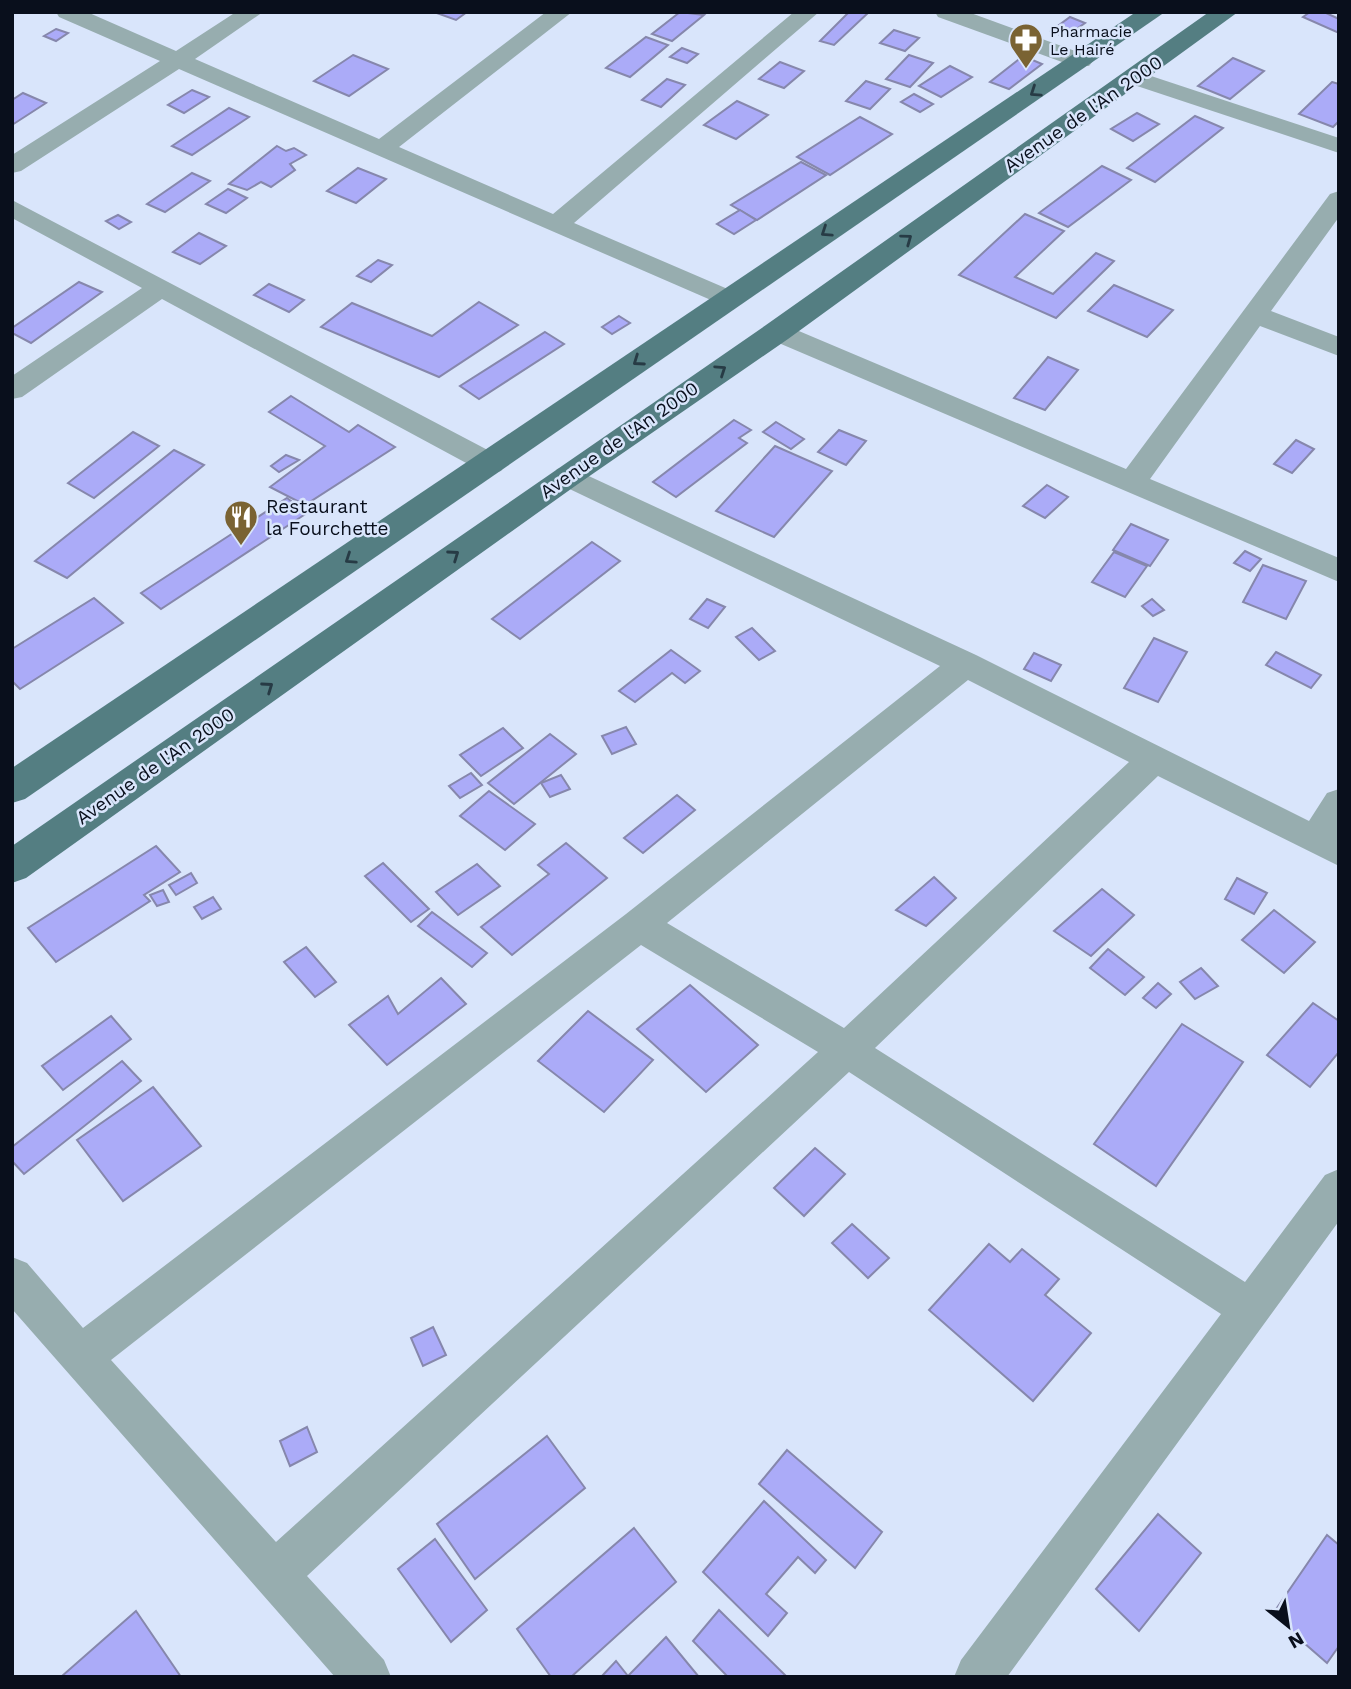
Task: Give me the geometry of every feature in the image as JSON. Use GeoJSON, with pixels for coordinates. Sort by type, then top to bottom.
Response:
{"type":"FeatureCollection","features":[{"type":"Feature","properties":{"kind":"main road"},"geometry":{"type":"LineString","coordinates":[[12,788],[491,464],[727,299],[1153,12]]}},
{"type":"Feature","properties":{"kind":"main road","name":"Avenue de l'An 2000"},"geometry":{"type":"LineString","coordinates":[[12,867],[567,476],[777,332],[1226,12]]}},
{"type":"Feature","properties":{"kind":"street"},"geometry":{"type":"LineString","coordinates":[[67,12],[727,299]]}},
{"type":"Feature","properties":{"kind":"street"},"geometry":{"type":"LineString","coordinates":[[12,166],[252,12]]}},
{"type":"Feature","properties":{"kind":"street"},"geometry":{"type":"LineString","coordinates":[[382,148],[561,12]]}},
{"type":"Feature","properties":{"kind":"street"},"geometry":{"type":"LineString","coordinates":[[556,225],[808,12]]}},
{"type":"Feature","properties":{"kind":"street"},"geometry":{"type":"LineString","coordinates":[[946,12],[1081,61]]}},
{"type":"Feature","properties":{"kind":"street"},"geometry":{"type":"LineString","coordinates":[[1133,77],[1339,146]]}},
{"type":"Feature","properties":{"kind":"street"},"geometry":{"type":"LineString","coordinates":[[1131,482],[1339,199]]}},
{"type":"Feature","properties":{"kind":"street"},"geometry":{"type":"LineString","coordinates":[[12,208],[491,464]]}},
{"type":"Feature","properties":{"kind":"street"},"geometry":{"type":"LineString","coordinates":[[12,390],[160,288]]}},
{"type":"Feature","properties":{"kind":"street"},"geometry":{"type":"LineString","coordinates":[[1254,314],[1339,346]]}},
{"type":"Feature","properties":{"kind":"street"},"geometry":{"type":"LineString","coordinates":[[777,332],[1339,571]]}},
{"type":"Feature","properties":{"kind":"street"},"geometry":{"type":"LineString","coordinates":[[567,476],[965,664],[1327,846],[1339,803]]}},
{"type":"Feature","properties":{"kind":"street"},"geometry":{"type":"LineString","coordinates":[[80,1357],[639,925],[965,664]]}},
{"type":"Feature","properties":{"kind":"street"},"geometry":{"type":"LineString","coordinates":[[276,1573],[847,1050],[1155,758]]}},
{"type":"Feature","properties":{"kind":"street"},"geometry":{"type":"LineString","coordinates":[[639,925],[847,1050],[1250,1308]]}},
{"type":"Feature","properties":{"kind":"street"},"geometry":{"type":"LineString","coordinates":[[978,1677],[1339,1188]]}},
{"type":"Feature","properties":{"kind":"street"},"geometry":{"type":"LineString","coordinates":[[12,1277],[80,1357],[367,1677]]}},
{"type":"Feature","properties":{"kind":"building"},"geometry":{"type":"Polygon","coordinates":[[[434,12],[467,12],[456,20],[434,12]]]}},
{"type":"Feature","properties":{"kind":"building"},"geometry":{"type":"Polygon","coordinates":[[[680,12],[704,15],[672,41],[652,34],[680,12]]]}},
{"type":"Feature","properties":{"kind":"building"},"geometry":{"type":"Polygon","coordinates":[[[849,12],[869,12],[834,45],[820,41],[849,12]]]}},
{"type":"Feature","properties":{"kind":"building"},"geometry":{"type":"Polygon","coordinates":[[[1310,12],[1324,12],[1339,19],[1339,33],[1303,17],[1310,12]]]}},
{"type":"Feature","properties":{"kind":"building"},"geometry":{"type":"Polygon","coordinates":[[[1070,17],[1085,23],[1065,37],[1051,31],[1070,17]]]}},
{"type":"Feature","properties":{"kind":"building"},"geometry":{"type":"Polygon","coordinates":[[[56,29],[68,33],[56,41],[44,36],[56,29]]]}},
{"type":"Feature","properties":{"kind":"building"},"geometry":{"type":"Polygon","coordinates":[[[894,30],[919,38],[905,51],[880,43],[894,30]]]}},
{"type":"Feature","properties":{"kind":"building"},"geometry":{"type":"Polygon","coordinates":[[[646,37],[668,45],[630,77],[606,68],[646,37]]]}},
{"type":"Feature","properties":{"kind":"building"},"geometry":{"type":"Polygon","coordinates":[[[682,48],[698,54],[687,63],[670,57],[682,48]]]}},
{"type":"Feature","properties":{"kind":"building"},"geometry":{"type":"Polygon","coordinates":[[[353,55],[388,69],[349,96],[314,81],[353,55]]]}},
{"type":"Feature","properties":{"kind":"building"},"geometry":{"type":"Polygon","coordinates":[[[909,55],[933,63],[910,87],[886,79],[909,55]]]}},
{"type":"Feature","properties":{"kind":"building"},"geometry":{"type":"Polygon","coordinates":[[[1023,56],[1042,64],[1009,89],[990,82],[1023,56]]]}},
{"type":"Feature","properties":{"kind":"building"},"geometry":{"type":"Polygon","coordinates":[[[1233,58],[1264,71],[1230,99],[1198,86],[1233,58]]]}},
{"type":"Feature","properties":{"kind":"building"},"geometry":{"type":"Polygon","coordinates":[[[780,62],[804,71],[784,88],[759,79],[780,62]]]}},
{"type":"Feature","properties":{"kind":"building"},"geometry":{"type":"Polygon","coordinates":[[[950,66],[972,77],[941,97],[919,86],[950,66]]]}},
{"type":"Feature","properties":{"kind":"building"},"geometry":{"type":"Polygon","coordinates":[[[667,79],[685,85],[661,107],[642,100],[667,79]]]}},
{"type":"Feature","properties":{"kind":"building"},"geometry":{"type":"Polygon","coordinates":[[[866,81],[890,89],[870,109],[846,101],[866,81]]]}},
{"type":"Feature","properties":{"kind":"building"},"geometry":{"type":"Polygon","coordinates":[[[1332,82],[1339,84],[1339,121],[1333,127],[1299,114],[1332,82]]]}},
{"type":"Feature","properties":{"kind":"building"},"geometry":{"type":"Polygon","coordinates":[[[192,90],[209,97],[184,113],[168,105],[192,90]]]}},
{"type":"Feature","properties":{"kind":"building"},"geometry":{"type":"Polygon","coordinates":[[[23,93],[46,103],[12,125],[12,100],[23,93]]]}},
{"type":"Feature","properties":{"kind":"building"},"geometry":{"type":"Polygon","coordinates":[[[914,94],[933,104],[920,112],[901,102],[914,94]]]}},
{"type":"Feature","properties":{"kind":"building"},"geometry":{"type":"Polygon","coordinates":[[[737,101],[768,115],[736,139],[704,125],[737,101]]]}},
{"type":"Feature","properties":{"kind":"building"},"geometry":{"type":"Polygon","coordinates":[[[229,108],[249,117],[192,155],[172,146],[229,108]]]}},
{"type":"Feature","properties":{"kind":"building"},"geometry":{"type":"Polygon","coordinates":[[[1137,113],[1159,124],[1133,141],[1111,129],[1137,113]]]}},
{"type":"Feature","properties":{"kind":"building"},"geometry":{"type":"Polygon","coordinates":[[[1195,116],[1223,128],[1155,182],[1127,168],[1195,116]]]}},
{"type":"Feature","properties":{"kind":"building"},"geometry":{"type":"Polygon","coordinates":[[[860,117],[892,134],[830,175],[797,157],[860,117]]]}},
{"type":"Feature","properties":{"kind":"building"},"geometry":{"type":"Polygon","coordinates":[[[277,146],[286,151],[294,148],[306,155],[290,164],[295,170],[271,187],[261,182],[247,190],[229,184],[277,146]]]}},
{"type":"Feature","properties":{"kind":"building"},"geometry":{"type":"Polygon","coordinates":[[[801,162],[826,175],[757,220],[731,205],[801,162]]]}},
{"type":"Feature","properties":{"kind":"building"},"geometry":{"type":"Polygon","coordinates":[[[1102,166],[1131,180],[1068,227],[1039,213],[1102,166]]]}},
{"type":"Feature","properties":{"kind":"building"},"geometry":{"type":"Polygon","coordinates":[[[358,168],[386,179],[356,203],[327,191],[358,168]]]}},
{"type":"Feature","properties":{"kind":"building"},"geometry":{"type":"Polygon","coordinates":[[[192,173],[210,181],[165,212],[147,204],[192,173]]]}},
{"type":"Feature","properties":{"kind":"building"},"geometry":{"type":"Polygon","coordinates":[[[228,189],[247,198],[226,213],[206,204],[228,189]]]}},
{"type":"Feature","properties":{"kind":"building"},"geometry":{"type":"Polygon","coordinates":[[[740,210],[756,220],[734,234],[717,224],[740,210]]]}},
{"type":"Feature","properties":{"kind":"building"},"geometry":{"type":"Polygon","coordinates":[[[1025,214],[1064,231],[1015,277],[1053,294],[1096,253],[1114,261],[1056,318],[959,275],[1025,214]]]}},
{"type":"Feature","properties":{"kind":"building"},"geometry":{"type":"Polygon","coordinates":[[[118,215],[131,222],[119,229],[106,221],[118,215]]]}},
{"type":"Feature","properties":{"kind":"building"},"geometry":{"type":"Polygon","coordinates":[[[199,233],[226,246],[200,264],[173,252],[199,233]]]}},
{"type":"Feature","properties":{"kind":"building"},"geometry":{"type":"Polygon","coordinates":[[[378,260],[392,265],[371,282],[357,276],[378,260]]]}},
{"type":"Feature","properties":{"kind":"building"},"geometry":{"type":"Polygon","coordinates":[[[79,282],[102,292],[31,343],[12,333],[12,328],[79,282]]]}},
{"type":"Feature","properties":{"kind":"building"},"geometry":{"type":"Polygon","coordinates":[[[269,284],[304,300],[289,312],[254,295],[269,284]]]}},
{"type":"Feature","properties":{"kind":"building"},"geometry":{"type":"Polygon","coordinates":[[[1114,285],[1173,310],[1147,337],[1088,311],[1114,285]]]}},
{"type":"Feature","properties":{"kind":"building"},"geometry":{"type":"Polygon","coordinates":[[[479,302],[518,325],[439,377],[321,327],[352,303],[432,336],[479,302]]]}},
{"type":"Feature","properties":{"kind":"building"},"geometry":{"type":"Polygon","coordinates":[[[619,316],[630,323],[612,334],[602,327],[619,316]]]}},
{"type":"Feature","properties":{"kind":"building"},"geometry":{"type":"Polygon","coordinates":[[[545,332],[564,344],[479,399],[460,386],[545,332]]]}},
{"type":"Feature","properties":{"kind":"building"},"geometry":{"type":"Polygon","coordinates":[[[1048,357],[1078,370],[1045,410],[1014,398],[1048,357]]]}},
{"type":"Feature","properties":{"kind":"building"},"geometry":{"type":"Polygon","coordinates":[[[291,396],[349,432],[358,425],[395,447],[305,505],[270,487],[325,446],[269,412],[291,396]]]}},
{"type":"Feature","properties":{"kind":"building"},"geometry":{"type":"Polygon","coordinates":[[[734,420],[751,430],[739,438],[747,443],[676,497],[653,482],[734,420]]]}},
{"type":"Feature","properties":{"kind":"building"},"geometry":{"type":"Polygon","coordinates":[[[776,422],[804,439],[791,449],[763,432],[776,422]]]}},
{"type":"Feature","properties":{"kind":"building"},"geometry":{"type":"Polygon","coordinates":[[[839,430],[866,441],[846,465],[818,452],[839,430]]]}},
{"type":"Feature","properties":{"kind":"building"},"geometry":{"type":"Polygon","coordinates":[[[133,432],[159,446],[94,498],[68,483],[133,432]]]}},
{"type":"Feature","properties":{"kind":"building"},"geometry":{"type":"Polygon","coordinates":[[[1296,440],[1314,449],[1292,473],[1274,464],[1296,440]]]}},
{"type":"Feature","properties":{"kind":"building"},"geometry":{"type":"Polygon","coordinates":[[[775,446],[832,471],[774,537],[716,511],[775,446]]]}},
{"type":"Feature","properties":{"kind":"building"},"geometry":{"type":"Polygon","coordinates":[[[174,450],[204,465],[67,578],[35,561],[174,450]]]}},
{"type":"Feature","properties":{"kind":"building"},"geometry":{"type":"Polygon","coordinates":[[[286,455],[299,460],[279,472],[271,466],[286,455]]]}},
{"type":"Feature","properties":{"kind":"building"},"geometry":{"type":"Polygon","coordinates":[[[1047,485],[1068,497],[1045,518],[1023,506],[1047,485]]]}},
{"type":"Feature","properties":{"kind":"building"},"geometry":{"type":"Polygon","coordinates":[[[287,498],[307,513],[161,609],[141,593],[287,498]]]}},
{"type":"Feature","properties":{"kind":"building"},"geometry":{"type":"Polygon","coordinates":[[[1131,524],[1168,540],[1150,566],[1113,550],[1131,524]]]}},
{"type":"Feature","properties":{"kind":"building"},"geometry":{"type":"Polygon","coordinates":[[[592,542],[620,561],[520,639],[492,619],[592,542]]]}},
{"type":"Feature","properties":{"kind":"building"},"geometry":{"type":"Polygon","coordinates":[[[1245,551],[1261,559],[1250,571],[1234,563],[1245,551]]]}},
{"type":"Feature","properties":{"kind":"building"},"geometry":{"type":"Polygon","coordinates":[[[1114,552],[1147,566],[1125,597],[1092,582],[1114,552]]]}},
{"type":"Feature","properties":{"kind":"building"},"geometry":{"type":"Polygon","coordinates":[[[1263,565],[1306,581],[1286,619],[1243,602],[1263,565]]]}},
{"type":"Feature","properties":{"kind":"building"},"geometry":{"type":"Polygon","coordinates":[[[94,598],[123,623],[20,689],[12,681],[12,649],[94,598]]]}},
{"type":"Feature","properties":{"kind":"building"},"geometry":{"type":"Polygon","coordinates":[[[707,599],[725,607],[708,628],[690,619],[707,599]]]}},
{"type":"Feature","properties":{"kind":"building"},"geometry":{"type":"Polygon","coordinates":[[[1152,599],[1164,610],[1153,616],[1142,606],[1152,599]]]}},
{"type":"Feature","properties":{"kind":"building"},"geometry":{"type":"Polygon","coordinates":[[[752,628],[775,651],[759,660],[736,637],[752,628]]]}},
{"type":"Feature","properties":{"kind":"building"},"geometry":{"type":"Polygon","coordinates":[[[1154,638],[1187,652],[1158,702],[1124,688],[1154,638]]]}},
{"type":"Feature","properties":{"kind":"building"},"geometry":{"type":"Polygon","coordinates":[[[671,650],[700,671],[685,683],[672,673],[635,702],[619,691],[671,650]]]}},
{"type":"Feature","properties":{"kind":"building"},"geometry":{"type":"Polygon","coordinates":[[[1276,652],[1321,675],[1311,688],[1266,665],[1276,652]]]}},
{"type":"Feature","properties":{"kind":"building"},"geometry":{"type":"Polygon","coordinates":[[[1034,653],[1061,665],[1051,681],[1024,669],[1034,653]]]}},
{"type":"Feature","properties":{"kind":"building"},"geometry":{"type":"Polygon","coordinates":[[[626,727],[636,744],[612,754],[602,736],[626,727]]]}},
{"type":"Feature","properties":{"kind":"building"},"geometry":{"type":"Polygon","coordinates":[[[503,728],[523,748],[481,776],[460,755],[503,728]]]}},
{"type":"Feature","properties":{"kind":"building"},"geometry":{"type":"Polygon","coordinates":[[[550,734],[576,754],[514,804],[488,783],[550,734]]]}},
{"type":"Feature","properties":{"kind":"building"},"geometry":{"type":"Polygon","coordinates":[[[471,773],[482,785],[460,798],[449,786],[471,773]]]}},
{"type":"Feature","properties":{"kind":"building"},"geometry":{"type":"Polygon","coordinates":[[[561,775],[570,789],[550,797],[541,783],[561,775]]]}},
{"type":"Feature","properties":{"kind":"building"},"geometry":{"type":"Polygon","coordinates":[[[489,791],[535,824],[505,850],[460,816],[489,791]]]}},
{"type":"Feature","properties":{"kind":"building"},"geometry":{"type":"Polygon","coordinates":[[[677,795],[695,810],[643,853],[624,838],[677,795]]]}},
{"type":"Feature","properties":{"kind":"building"},"geometry":{"type":"Polygon","coordinates":[[[566,843],[607,878],[512,955],[481,927],[549,874],[538,865],[566,843]]]}},
{"type":"Feature","properties":{"kind":"building"},"geometry":{"type":"Polygon","coordinates":[[[156,846],[180,872],[144,895],[150,901],[56,962],[28,928],[156,846]]]}},
{"type":"Feature","properties":{"kind":"building"},"geometry":{"type":"Polygon","coordinates":[[[383,863],[429,909],[411,922],[365,876],[383,863]]]}},
{"type":"Feature","properties":{"kind":"building"},"geometry":{"type":"Polygon","coordinates":[[[477,864],[500,886],[458,915],[436,892],[477,864]]]}},
{"type":"Feature","properties":{"kind":"building"},"geometry":{"type":"Polygon","coordinates":[[[191,873],[197,883],[176,895],[169,885],[191,873]]]}},
{"type":"Feature","properties":{"kind":"building"},"geometry":{"type":"Polygon","coordinates":[[[934,877],[956,898],[926,926],[896,910],[934,877]]]}},
{"type":"Feature","properties":{"kind":"building"},"geometry":{"type":"Polygon","coordinates":[[[1237,878],[1267,893],[1254,914],[1225,899],[1237,878]]]}},
{"type":"Feature","properties":{"kind":"building"},"geometry":{"type":"Polygon","coordinates":[[[1102,889],[1134,915],[1091,956],[1054,931],[1102,889]]]}},
{"type":"Feature","properties":{"kind":"building"},"geometry":{"type":"Polygon","coordinates":[[[163,890],[169,902],[157,906],[150,895],[163,890]]]}},
{"type":"Feature","properties":{"kind":"building"},"geometry":{"type":"Polygon","coordinates":[[[213,897],[221,909],[202,919],[194,907],[213,897]]]}},
{"type":"Feature","properties":{"kind":"building"},"geometry":{"type":"Polygon","coordinates":[[[1274,910],[1315,942],[1284,973],[1242,940],[1274,910]]]}},
{"type":"Feature","properties":{"kind":"building"},"geometry":{"type":"Polygon","coordinates":[[[432,912],[487,953],[472,967],[418,926],[432,912]]]}},
{"type":"Feature","properties":{"kind":"building"},"geometry":{"type":"Polygon","coordinates":[[[306,947],[336,982],[315,997],[284,962],[306,947]]]}},
{"type":"Feature","properties":{"kind":"building"},"geometry":{"type":"Polygon","coordinates":[[[1108,949],[1144,977],[1125,995],[1090,968],[1108,949]]]}},
{"type":"Feature","properties":{"kind":"building"},"geometry":{"type":"Polygon","coordinates":[[[1201,968],[1218,986],[1195,999],[1180,982],[1201,968]]]}},
{"type":"Feature","properties":{"kind":"building"},"geometry":{"type":"Polygon","coordinates":[[[441,978],[466,1004],[387,1065],[349,1025],[388,996],[398,1014],[441,978]]]}},
{"type":"Feature","properties":{"kind":"building"},"geometry":{"type":"Polygon","coordinates":[[[1158,983],[1171,994],[1156,1008],[1143,998],[1158,983]]]}},
{"type":"Feature","properties":{"kind":"building"},"geometry":{"type":"Polygon","coordinates":[[[690,985],[758,1045],[706,1092],[637,1029],[690,985]]]}},
{"type":"Feature","properties":{"kind":"building"},"geometry":{"type":"Polygon","coordinates":[[[1313,1003],[1339,1021],[1339,1052],[1310,1087],[1267,1055],[1313,1003]]]}},
{"type":"Feature","properties":{"kind":"building"},"geometry":{"type":"Polygon","coordinates":[[[588,1011],[653,1060],[604,1112],[538,1061],[588,1011]]]}},
{"type":"Feature","properties":{"kind":"building"},"geometry":{"type":"Polygon","coordinates":[[[111,1016],[131,1039],[63,1090],[42,1066],[111,1016]]]}},
{"type":"Feature","properties":{"kind":"building"},"geometry":{"type":"Polygon","coordinates":[[[1182,1024],[1243,1062],[1156,1186],[1094,1144],[1182,1024]]]}},
{"type":"Feature","properties":{"kind":"building"},"geometry":{"type":"Polygon","coordinates":[[[122,1061],[141,1081],[24,1174],[12,1161],[12,1147],[122,1061]]]}},
{"type":"Feature","properties":{"kind":"building"},"geometry":{"type":"Polygon","coordinates":[[[153,1087],[201,1146],[123,1201],[77,1140],[153,1087]]]}},
{"type":"Feature","properties":{"kind":"building"},"geometry":{"type":"Polygon","coordinates":[[[815,1148],[845,1174],[804,1216],[774,1188],[815,1148]]]}},
{"type":"Feature","properties":{"kind":"building"},"geometry":{"type":"Polygon","coordinates":[[[852,1224],[889,1258],[868,1278],[832,1243],[852,1224]]]}},
{"type":"Feature","properties":{"kind":"building"},"geometry":{"type":"Polygon","coordinates":[[[989,1244],[1010,1262],[1022,1249],[1059,1279],[1045,1295],[1091,1333],[1033,1401],[929,1310],[989,1244]]]}},
{"type":"Feature","properties":{"kind":"building"},"geometry":{"type":"Polygon","coordinates":[[[433,1327],[446,1355],[423,1366],[411,1338],[433,1327]]]}},
{"type":"Feature","properties":{"kind":"building"},"geometry":{"type":"Polygon","coordinates":[[[307,1427],[317,1452],[290,1466],[280,1441],[307,1427]]]}},
{"type":"Feature","properties":{"kind":"building"},"geometry":{"type":"Polygon","coordinates":[[[547,1436],[585,1488],[475,1579],[437,1524],[547,1436]]]}},
{"type":"Feature","properties":{"kind":"building"},"geometry":{"type":"Polygon","coordinates":[[[787,1450],[882,1532],[855,1568],[759,1484],[787,1450]]]}},
{"type":"Feature","properties":{"kind":"building"},"geometry":{"type":"Polygon","coordinates":[[[764,1501],[826,1560],[815,1573],[798,1557],[766,1594],[787,1613],[768,1636],[703,1572],[764,1501]]]}},
{"type":"Feature","properties":{"kind":"building"},"geometry":{"type":"Polygon","coordinates":[[[1158,1514],[1201,1553],[1139,1631],[1096,1589],[1158,1514]]]}},
{"type":"Feature","properties":{"kind":"building"},"geometry":{"type":"Polygon","coordinates":[[[634,1528],[676,1582],[571,1677],[551,1677],[517,1629],[634,1528]]]}},
{"type":"Feature","properties":{"kind":"building"},"geometry":{"type":"Polygon","coordinates":[[[1327,1535],[1339,1545],[1339,1646],[1327,1663],[1272,1615],[1327,1535]]]}},
{"type":"Feature","properties":{"kind":"building"},"geometry":{"type":"Polygon","coordinates":[[[435,1539],[487,1610],[451,1642],[398,1569],[435,1539]]]}},
{"type":"Feature","properties":{"kind":"building"},"geometry":{"type":"Polygon","coordinates":[[[719,1610],[787,1677],[728,1677],[693,1641],[719,1610]]]}},
{"type":"Feature","properties":{"kind":"building"},"geometry":{"type":"Polygon","coordinates":[[[136,1611],[181,1677],[62,1676],[136,1611]]]}},
{"type":"Feature","properties":{"kind":"building"},"geometry":{"type":"Polygon","coordinates":[[[666,1637],[699,1677],[601,1677],[616,1661],[628,1676],[666,1637]]]}},
{"type":"Feature","properties":{"kind":"place","name":"Pharmacie Le Hairé"},"geometry":{"type":"Point","coordinates":[1026,70]}},
{"type":"Feature","properties":{"kind":"place","name":"Restaurant la Fourchette"},"geometry":{"type":"Point","coordinates":[241,547]}}]}
